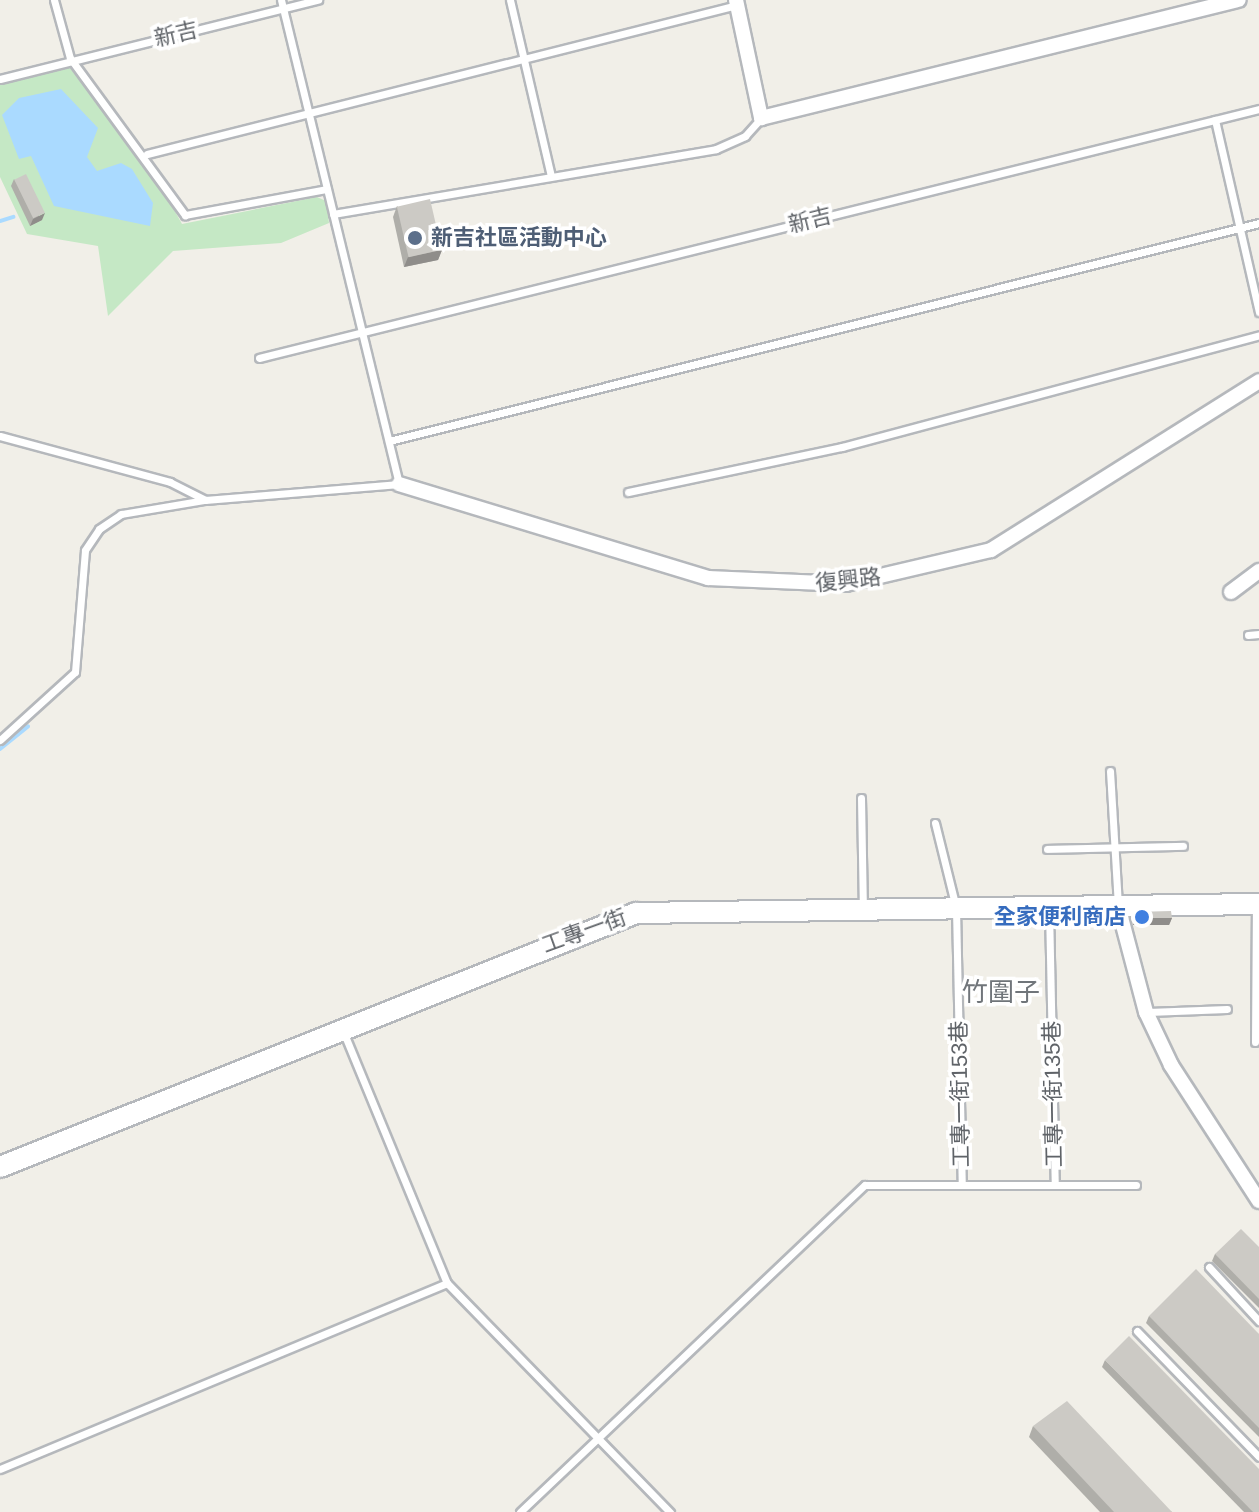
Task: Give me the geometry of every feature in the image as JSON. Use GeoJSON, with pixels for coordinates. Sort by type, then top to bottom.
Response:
{"type":"FeatureCollection","features":[{"type":"Feature","properties":{"kind":"street"},"geometry":{"type":"LineString","coordinates":[[736,3],[761,118],[1239,0]]}},
{"type":"Feature","properties":{"kind":"street","name":"復興路"},"geometry":{"type":"LineString","coordinates":[[399,484],[708,578],[846,584],[991,550],[1259,381]]}},
{"type":"Feature","properties":{"kind":"street"},"geometry":{"type":"LineString","coordinates":[[1231,592],[1259,571]]}},
{"type":"Feature","properties":{"kind":"street","name":"工專一街"},"geometry":{"type":"LineString","coordinates":[[0,1167],[341,1025],[636,913],[1257,904]]}},
{"type":"Feature","properties":{"kind":"street"},"geometry":{"type":"LineString","coordinates":[[1118,906],[1146,1012],[1208,1132],[1259,1201]]}},
{"type":"Feature","properties":{"kind":"lane"},"geometry":{"type":"LineString","coordinates":[[54,0],[70,58],[147,154],[185,215],[327,189]]}},
{"type":"Feature","properties":{"kind":"lane","name":"新吉"},"geometry":{"type":"LineString","coordinates":[[0,79],[282,4],[318,0]]}},
{"type":"Feature","properties":{"kind":"lane"},"geometry":{"type":"LineString","coordinates":[[510,0],[527,59],[551,176]]}},
{"type":"Feature","properties":{"kind":"lane"},"geometry":{"type":"LineString","coordinates":[[147,154],[736,3]]}},
{"type":"Feature","properties":{"kind":"lane"},"geometry":{"type":"LineString","coordinates":[[0,740],[75,672],[85,550],[99,529],[121,514],[205,500],[399,484],[282,4]]}},
{"type":"Feature","properties":{"kind":"lane","name":"新吉"},"geometry":{"type":"LineString","coordinates":[[259,358],[1259,109]]}},
{"type":"Feature","properties":{"kind":"lane"},"geometry":{"type":"LineString","coordinates":[[333,214],[716,149],[745,136],[761,118]]}},
{"type":"Feature","properties":{"kind":"lane"},"geometry":{"type":"LineString","coordinates":[[1215,120],[1259,312]]}},
{"type":"Feature","properties":{"kind":"lane"},"geometry":{"type":"LineString","coordinates":[[389,441],[1259,223]]}},
{"type":"Feature","properties":{"kind":"lane"},"geometry":{"type":"LineString","coordinates":[[628,492],[842,447],[1259,335]]}},
{"type":"Feature","properties":{"kind":"lane"},"geometry":{"type":"LineString","coordinates":[[0,436],[170,482],[205,500]]}},
{"type":"Feature","properties":{"kind":"lane"},"geometry":{"type":"LineString","coordinates":[[1248,635],[1259,634]]}},
{"type":"Feature","properties":{"kind":"lane"},"geometry":{"type":"LineString","coordinates":[[1110,771],[1118,906]]}},
{"type":"Feature","properties":{"kind":"lane"},"geometry":{"type":"LineString","coordinates":[[861,798],[863,910]]}},
{"type":"Feature","properties":{"kind":"lane","name":"工專一街153巷"},"geometry":{"type":"LineString","coordinates":[[935,823],[956,908],[962,1185]]}},
{"type":"Feature","properties":{"kind":"lane"},"geometry":{"type":"LineString","coordinates":[[1047,849],[1183,846]]}},
{"type":"Feature","properties":{"kind":"lane"},"geometry":{"type":"LineString","coordinates":[[1255,1042],[1257,904]]}},
{"type":"Feature","properties":{"kind":"lane","name":"工專一街135巷"},"geometry":{"type":"LineString","coordinates":[[1049,906],[1055,1185]]}},
{"type":"Feature","properties":{"kind":"lane"},"geometry":{"type":"LineString","coordinates":[[1146,1012],[1227,1009]]}},
{"type":"Feature","properties":{"kind":"lane"},"geometry":{"type":"LineString","coordinates":[[341,1025],[447,1283],[670,1512]]}},
{"type":"Feature","properties":{"kind":"lane"},"geometry":{"type":"LineString","coordinates":[[520,1512],[601,1440],[865,1185],[1136,1185]]}},
{"type":"Feature","properties":{"kind":"lane"},"geometry":{"type":"LineString","coordinates":[[1209,1267],[1259,1321]]}},
{"type":"Feature","properties":{"kind":"lane"},"geometry":{"type":"LineString","coordinates":[[0,1469],[447,1283]]}},
{"type":"Feature","properties":{"kind":"lane"},"geometry":{"type":"LineString","coordinates":[[1137,1331],[1259,1457]]}},
{"type":"Feature","properties":{"kind":"green space"},"geometry":{"type":"Polygon","coordinates":[[[69,67],[153,172],[182,224],[317,197],[326,201],[329,223],[281,243],[173,251],[108,316],[98,246],[27,234],[0,177],[0,85],[69,67]]]}},
{"type":"Feature","properties":{"kind":"water"},"geometry":{"type":"Polygon","coordinates":[[[61,89],[98,128],[87,157],[97,171],[121,163],[132,169],[153,203],[150,226],[54,206],[31,156],[19,159],[2,115],[19,98],[61,89]]]}},
{"type":"Feature","properties":{"kind":"building"},"geometry":{"type":"Polygon","coordinates":[[[26,174],[45,213],[33,218],[14,180],[26,174]]]}},
{"type":"Feature","properties":{"kind":"building","name":"新吉社區活動中心"},"geometry":{"type":"Polygon","coordinates":[[[430,199],[442,250],[409,257],[397,207],[430,199]]]}},
{"type":"Feature","properties":{"kind":"building"},"geometry":{"type":"Polygon","coordinates":[[[1171,911],[1172,918],[1136,918],[1134,912],[1171,911]]]}},
{"type":"Feature","properties":{"kind":"building"},"geometry":{"type":"Polygon","coordinates":[[[1241,1229],[1259,1247],[1259,1299],[1215,1254],[1241,1229]]]}},
{"type":"Feature","properties":{"kind":"building"},"geometry":{"type":"Polygon","coordinates":[[[1196,1269],[1259,1334],[1259,1428],[1149,1316],[1196,1269]]]}},
{"type":"Feature","properties":{"kind":"building"},"geometry":{"type":"Polygon","coordinates":[[[1129,1336],[1259,1469],[1259,1512],[1253,1512],[1105,1360],[1129,1336]]]}},
{"type":"Feature","properties":{"kind":"building"},"geometry":{"type":"Polygon","coordinates":[[[1067,1401],[1172,1512],[1114,1512],[1033,1426],[1067,1401]]]}},
{"type":"Feature","properties":{"kind":"waterway"},"geometry":{"type":"LineString","coordinates":[[0,221],[13,217]]}},
{"type":"Feature","properties":{"kind":"waterway"},"geometry":{"type":"LineString","coordinates":[[0,749],[28,726]]}},
{"type":"Feature","properties":{"kind":"place","name":"新吉社區活動中心"},"geometry":{"type":"Point","coordinates":[415,238]}},
{"type":"Feature","properties":{"kind":"place","name":"全家便利商店"},"geometry":{"type":"Point","coordinates":[1142,917]}},
{"type":"Feature","properties":{"kind":"district","name":"竹圍子"},"geometry":{"type":"Point","coordinates":[1001,993]}}]}
